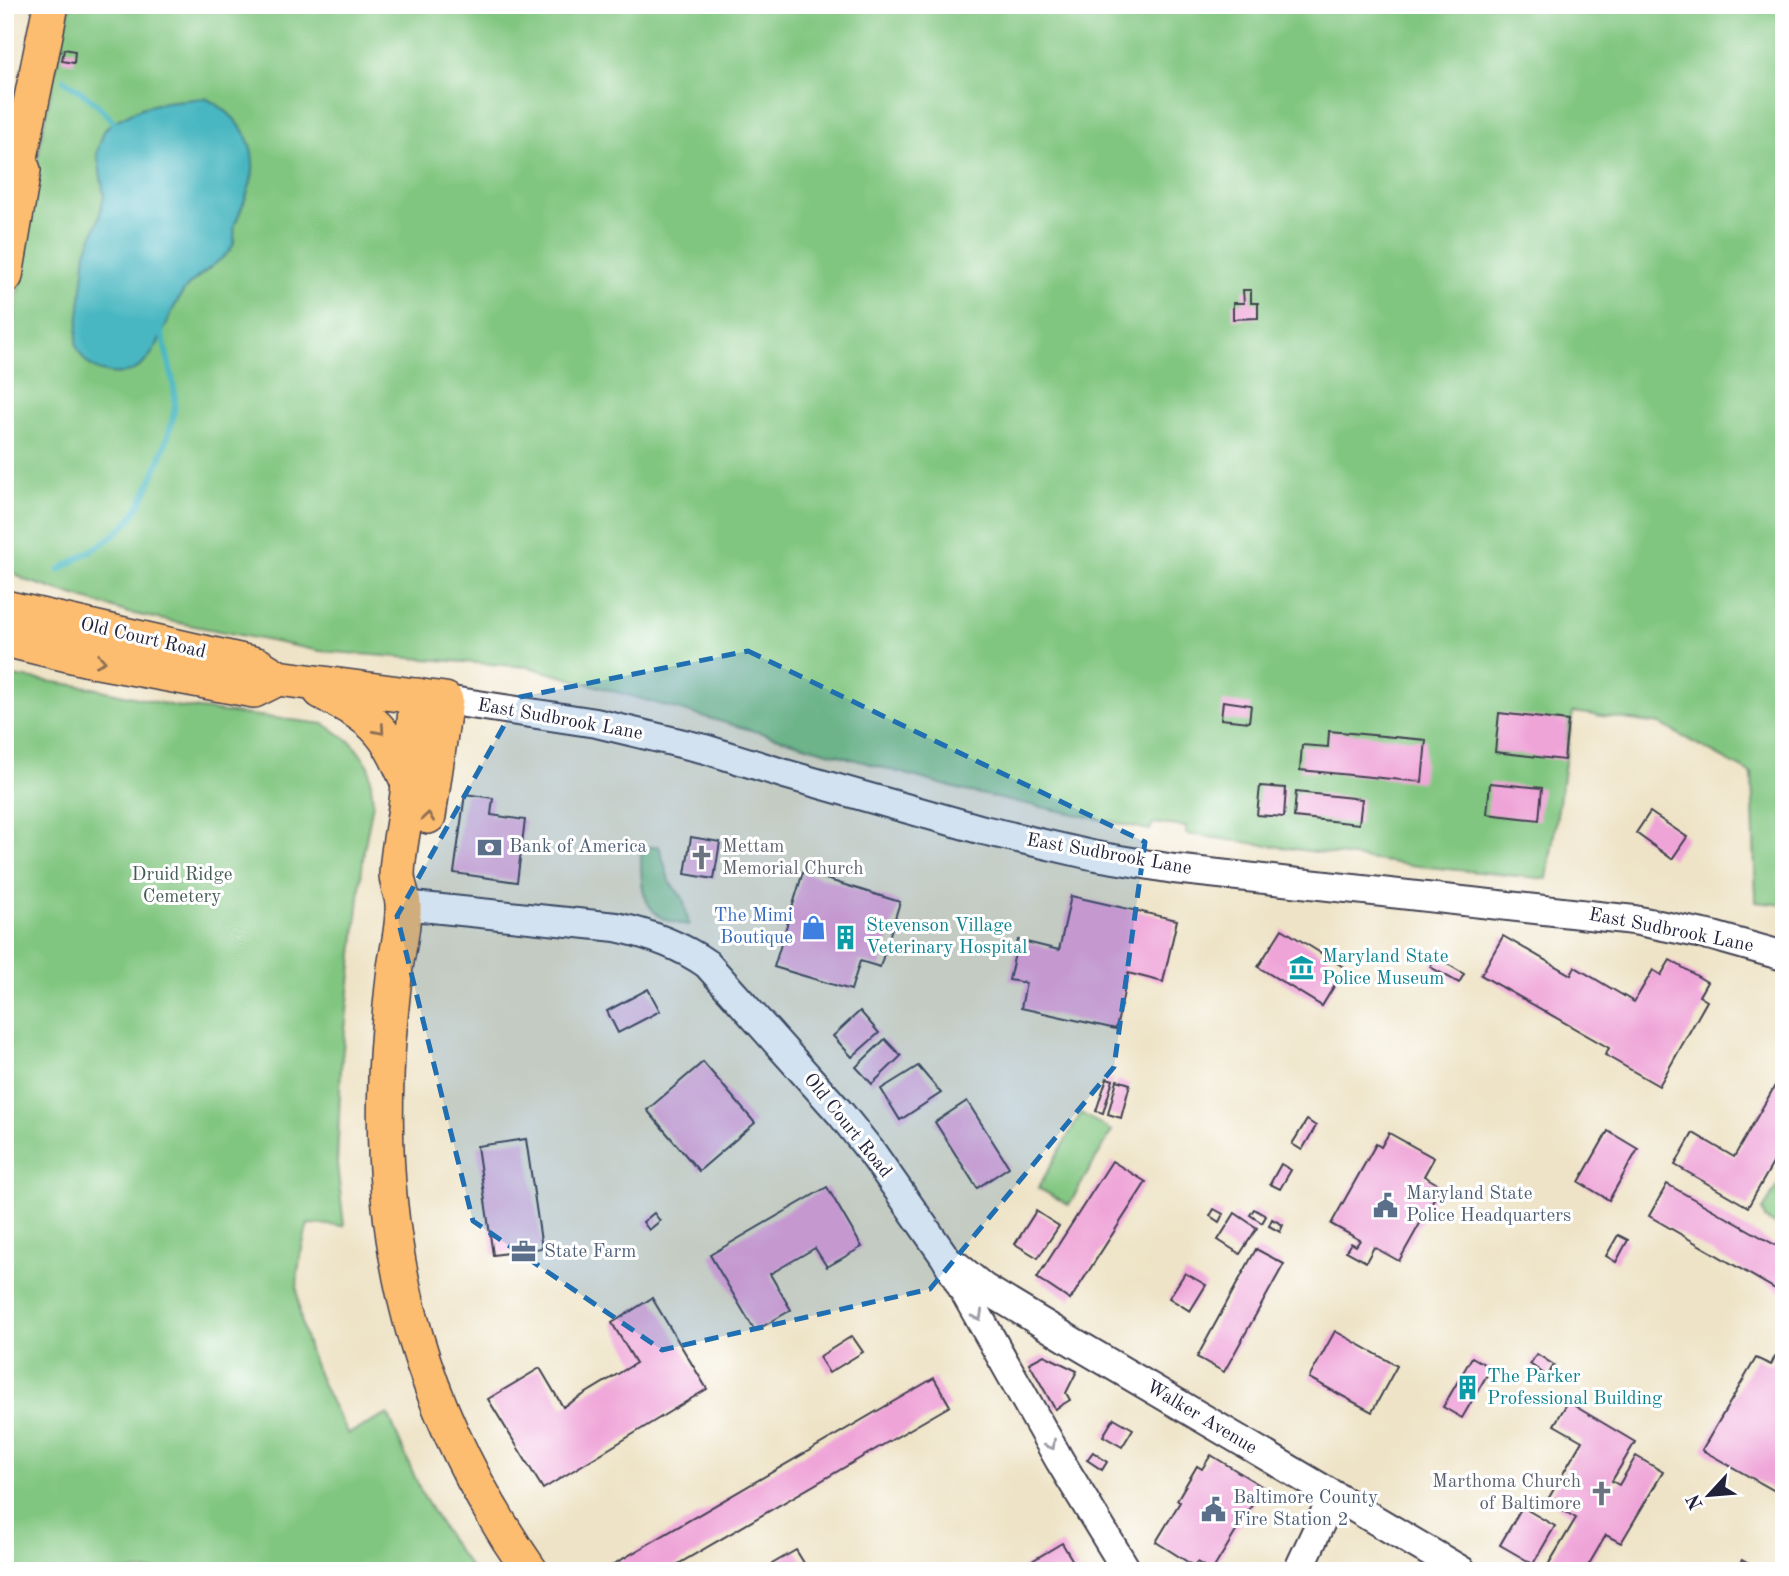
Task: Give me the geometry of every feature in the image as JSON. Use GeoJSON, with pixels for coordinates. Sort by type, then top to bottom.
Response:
{"type":"FeatureCollection","features":[{"type":"Feature","properties":{"kind":"main road"},"geometry":{"type":"LineString","coordinates":[[5,276],[23,170],[13,159],[51,5]]}},
{"type":"Feature","properties":{"kind":"main road"},"geometry":{"type":"LineString","coordinates":[[5,583],[19,593],[92,624],[94,628]]}},
{"type":"Feature","properties":{"kind":"main road","name":"Old Court Road"},"geometry":{"type":"LineString","coordinates":[[5,608],[257,665],[290,679],[431,698]]}},
{"type":"Feature","properties":{"kind":"main road","name":"Old Court Road"},"geometry":{"type":"LineString","coordinates":[[15,644],[254,690],[290,679]]}},
{"type":"Feature","properties":{"kind":"main road"},"geometry":{"type":"LineString","coordinates":[[290,679],[361,712],[377,725],[391,744],[409,784]]}},
{"type":"Feature","properties":{"kind":"main road"},"geometry":{"type":"LineString","coordinates":[[431,698],[409,784],[397,876],[404,905],[392,991],[386,1079],[386,1171],[398,1269],[412,1330],[448,1428],[474,1483],[498,1525],[530,1571]]}},
{"type":"Feature","properties":{"kind":"main road"},"geometry":{"type":"LineString","coordinates":[[404,905],[421,875],[431,698]]}},
{"type":"Feature","properties":{"kind":"street","name":"East Sudbrook Lane"},"geometry":{"type":"LineString","coordinates":[[431,698],[623,729],[705,749],[983,830],[1096,856],[1187,871],[1634,920],[1713,936],[1784,956]]}},
{"type":"Feature","properties":{"kind":"street","name":"Old Court Road"},"geometry":{"type":"LineString","coordinates":[[404,905],[616,927],[646,933],[693,954],[707,964],[836,1108],[873,1154],[945,1257],[1059,1461],[1127,1571]]}},
{"type":"Feature","properties":{"kind":"street","name":"Walker Avenue"},"geometry":{"type":"LineString","coordinates":[[945,1257],[984,1287],[1462,1571]]}},
{"type":"Feature","properties":{"kind":"street"},"geometry":{"type":"LineString","coordinates":[[1298,1571],[1333,1496]]}},
{"type":"Feature","properties":{"kind":"highlighted area"},"geometry":{"type":"Polygon","coordinates":[[[748,651],[1145,842],[1114,1067],[930,1289],[662,1350],[473,1221],[397,916],[520,697],[748,651]]]}},
{"type":"Feature","properties":{"kind":"green space"},"geometry":{"type":"Polygon","coordinates":[[[70,5],[1784,5],[1784,905],[1756,902],[1752,774],[1660,724],[1573,712],[1547,879],[1418,866],[1186,834],[1186,827],[1153,823],[1150,830],[965,791],[529,667],[320,651],[129,613],[25,580],[5,567],[5,376],[42,132],[70,5]]]}},
{"type":"Feature","properties":{"kind":"green space","name":"Druid Ridge Cemetery"},"geometry":{"type":"Polygon","coordinates":[[[5,675],[88,687],[174,706],[324,724],[352,743],[369,766],[373,803],[364,850],[341,1068],[337,1164],[344,1226],[308,1224],[298,1270],[300,1316],[323,1385],[348,1434],[388,1414],[422,1494],[473,1571],[5,1571],[5,675]]]}},
{"type":"Feature","properties":{"kind":"green space"},"geometry":{"type":"Polygon","coordinates":[[[659,846],[670,883],[683,898],[689,925],[666,920],[650,907],[646,898],[641,848],[659,846]]]}},
{"type":"Feature","properties":{"kind":"green space"},"geometry":{"type":"Polygon","coordinates":[[[1081,1113],[1112,1131],[1069,1205],[1038,1188],[1081,1113]]]}},
{"type":"Feature","properties":{"kind":"green space"},"geometry":{"type":"Polygon","coordinates":[[[1784,1174],[1784,1230],[1765,1219],[1763,1210],[1784,1174]]]}},
{"type":"Feature","properties":{"kind":"water"},"geometry":{"type":"Polygon","coordinates":[[[205,98],[225,110],[240,126],[253,157],[251,182],[235,224],[233,245],[186,288],[148,359],[137,368],[123,373],[100,371],[87,362],[76,344],[86,252],[98,222],[104,195],[97,152],[104,131],[111,123],[141,108],[165,102],[205,98]]]}},
{"type":"Feature","properties":{"kind":"building"},"geometry":{"type":"Polygon","coordinates":[[[64,49],[75,51],[74,63],[62,61],[64,49]]]}},
{"type":"Feature","properties":{"kind":"building"},"geometry":{"type":"Polygon","coordinates":[[[1243,290],[1251,290],[1251,303],[1258,303],[1258,318],[1233,319],[1233,303],[1244,303],[1243,290]]]}},
{"type":"Feature","properties":{"kind":"building"},"geometry":{"type":"Polygon","coordinates":[[[1223,701],[1251,705],[1249,722],[1221,719],[1223,701]]]}},
{"type":"Feature","properties":{"kind":"building"},"geometry":{"type":"Polygon","coordinates":[[[1499,713],[1568,721],[1564,760],[1495,752],[1499,713]]]}},
{"type":"Feature","properties":{"kind":"building"},"geometry":{"type":"Polygon","coordinates":[[[1329,731],[1426,740],[1422,782],[1300,770],[1302,745],[1328,747],[1329,731]]]}},
{"type":"Feature","properties":{"kind":"building"},"geometry":{"type":"Polygon","coordinates":[[[1490,783],[1542,788],[1539,820],[1487,814],[1490,783]]]}},
{"type":"Feature","properties":{"kind":"building"},"geometry":{"type":"Polygon","coordinates":[[[1260,786],[1286,788],[1284,817],[1257,815],[1260,786]]]}},
{"type":"Feature","properties":{"kind":"building"},"geometry":{"type":"Polygon","coordinates":[[[1296,792],[1362,799],[1359,824],[1294,817],[1296,792]]]}},
{"type":"Feature","properties":{"kind":"building","name":"Bank of America"},"geometry":{"type":"Polygon","coordinates":[[[465,794],[493,798],[491,815],[525,820],[517,882],[454,873],[465,794]]]}},
{"type":"Feature","properties":{"kind":"building"},"geometry":{"type":"Polygon","coordinates":[[[1650,812],[1687,837],[1672,859],[1636,833],[1650,812]]]}},
{"type":"Feature","properties":{"kind":"building","name":"Mettam Memorial Church"},"geometry":{"type":"Polygon","coordinates":[[[691,837],[720,842],[714,879],[685,874],[691,837]]]}},
{"type":"Feature","properties":{"kind":"building"},"geometry":{"type":"Polygon","coordinates":[[[803,872],[900,902],[880,967],[860,961],[851,990],[774,967],[803,872]]]}},
{"type":"Feature","properties":{"kind":"building"},"geometry":{"type":"Polygon","coordinates":[[[1071,896],[1177,920],[1163,982],[1128,973],[1116,1029],[1021,1008],[1026,983],[1009,980],[1018,940],[1059,950],[1071,896]]]}},
{"type":"Feature","properties":{"kind":"building","name":"Maryland State Police Museum"},"geometry":{"type":"Polygon","coordinates":[[[1282,929],[1345,968],[1322,1006],[1258,967],[1282,929]]]}},
{"type":"Feature","properties":{"kind":"building"},"geometry":{"type":"Polygon","coordinates":[[[1503,936],[1571,975],[1575,967],[1634,1002],[1653,970],[1661,975],[1670,960],[1707,982],[1699,996],[1707,1001],[1659,1086],[1605,1055],[1609,1048],[1481,975],[1503,936]]]}},
{"type":"Feature","properties":{"kind":"building"},"geometry":{"type":"Polygon","coordinates":[[[1436,957],[1464,974],[1459,983],[1430,967],[1436,957]]]}},
{"type":"Feature","properties":{"kind":"building"},"geometry":{"type":"Polygon","coordinates":[[[648,989],[660,1011],[618,1033],[607,1011],[648,989]]]}},
{"type":"Feature","properties":{"kind":"building"},"geometry":{"type":"Polygon","coordinates":[[[860,1011],[879,1033],[852,1057],[833,1036],[860,1011]]]}},
{"type":"Feature","properties":{"kind":"building"},"geometry":{"type":"Polygon","coordinates":[[[885,1039],[901,1056],[872,1084],[856,1067],[885,1039]]]}},
{"type":"Feature","properties":{"kind":"building"},"geometry":{"type":"Polygon","coordinates":[[[703,1062],[755,1123],[699,1171],[647,1110],[703,1062]]]}},
{"type":"Feature","properties":{"kind":"building"},"geometry":{"type":"Polygon","coordinates":[[[918,1066],[941,1093],[900,1120],[881,1089],[918,1066]]]}},
{"type":"Feature","properties":{"kind":"building"},"geometry":{"type":"Polygon","coordinates":[[[1784,1070],[1784,1144],[1748,1207],[1675,1165],[1693,1133],[1734,1157],[1784,1070]]]}},
{"type":"Feature","properties":{"kind":"building"},"geometry":{"type":"Polygon","coordinates":[[[1107,1078],[1113,1080],[1103,1113],[1096,1111],[1107,1078]]]}},
{"type":"Feature","properties":{"kind":"building"},"geometry":{"type":"Polygon","coordinates":[[[1117,1080],[1130,1084],[1121,1118],[1108,1114],[1117,1080]]]}},
{"type":"Feature","properties":{"kind":"building"},"geometry":{"type":"Polygon","coordinates":[[[967,1101],[1009,1167],[977,1188],[935,1122],[967,1101]]]}},
{"type":"Feature","properties":{"kind":"building"},"geometry":{"type":"Polygon","coordinates":[[[1307,1120],[1316,1126],[1302,1150],[1292,1144],[1307,1120]]]}},
{"type":"Feature","properties":{"kind":"building"},"geometry":{"type":"Polygon","coordinates":[[[1608,1131],[1638,1149],[1609,1200],[1579,1182],[1608,1131]]]}},
{"type":"Feature","properties":{"kind":"building","name":"Maryland State Police Headquarters"},"geometry":{"type":"Polygon","coordinates":[[[1389,1133],[1434,1158],[1424,1176],[1441,1186],[1399,1261],[1374,1247],[1366,1262],[1346,1251],[1351,1243],[1356,1246],[1360,1240],[1331,1224],[1376,1144],[1381,1147],[1389,1133]]]}},
{"type":"Feature","properties":{"kind":"building"},"geometry":{"type":"Polygon","coordinates":[[[526,1139],[542,1248],[493,1255],[477,1146],[526,1139]]]}},
{"type":"Feature","properties":{"kind":"building"},"geometry":{"type":"Polygon","coordinates":[[[1112,1161],[1146,1182],[1070,1300],[1037,1278],[1112,1161]]]}},
{"type":"Feature","properties":{"kind":"building"},"geometry":{"type":"Polygon","coordinates":[[[1281,1164],[1291,1170],[1280,1189],[1270,1184],[1281,1164]]]}},
{"type":"Feature","properties":{"kind":"building"},"geometry":{"type":"Polygon","coordinates":[[[1667,1184],[1784,1250],[1784,1294],[1649,1216],[1667,1184]]]}},
{"type":"Feature","properties":{"kind":"building"},"geometry":{"type":"Polygon","coordinates":[[[827,1187],[862,1247],[827,1267],[815,1248],[770,1274],[791,1310],[755,1331],[710,1255],[827,1187]]]}},
{"type":"Feature","properties":{"kind":"building"},"geometry":{"type":"Polygon","coordinates":[[[1214,1209],[1223,1214],[1219,1222],[1210,1216],[1214,1209]]]}},
{"type":"Feature","properties":{"kind":"building"},"geometry":{"type":"Polygon","coordinates":[[[1254,1209],[1266,1216],[1262,1223],[1250,1215],[1254,1209]]]}},
{"type":"Feature","properties":{"kind":"building"},"geometry":{"type":"Polygon","coordinates":[[[1036,1211],[1059,1226],[1038,1258],[1015,1244],[1036,1211]]]}},
{"type":"Feature","properties":{"kind":"building"},"geometry":{"type":"Polygon","coordinates":[[[654,1213],[660,1221],[649,1230],[643,1222],[654,1213]]]}},
{"type":"Feature","properties":{"kind":"building"},"geometry":{"type":"Polygon","coordinates":[[[1235,1213],[1257,1228],[1240,1254],[1218,1240],[1235,1213]]]}},
{"type":"Feature","properties":{"kind":"building"},"geometry":{"type":"Polygon","coordinates":[[[1272,1219],[1283,1225],[1280,1232],[1269,1226],[1272,1219]]]}},
{"type":"Feature","properties":{"kind":"building"},"geometry":{"type":"Polygon","coordinates":[[[1618,1235],[1628,1240],[1616,1262],[1606,1256],[1618,1235]]]}},
{"type":"Feature","properties":{"kind":"building"},"geometry":{"type":"Polygon","coordinates":[[[1256,1249],[1284,1264],[1224,1372],[1197,1357],[1256,1249]]]}},
{"type":"Feature","properties":{"kind":"building"},"geometry":{"type":"Polygon","coordinates":[[[1185,1273],[1206,1285],[1190,1311],[1169,1298],[1185,1273]]]}},
{"type":"Feature","properties":{"kind":"building"},"geometry":{"type":"Polygon","coordinates":[[[652,1298],[707,1389],[543,1489],[488,1399],[540,1368],[563,1407],[636,1363],[612,1323],[652,1298]]]}},
{"type":"Feature","properties":{"kind":"building"},"geometry":{"type":"Polygon","coordinates":[[[1335,1331],[1397,1366],[1372,1412],[1309,1378],[1335,1331]]]}},
{"type":"Feature","properties":{"kind":"building"},"geometry":{"type":"Polygon","coordinates":[[[852,1336],[863,1352],[829,1373],[819,1357],[852,1336]]]}},
{"type":"Feature","properties":{"kind":"building"},"geometry":{"type":"Polygon","coordinates":[[[1537,1354],[1554,1365],[1547,1376],[1530,1364],[1537,1354]]]}},
{"type":"Feature","properties":{"kind":"building"},"geometry":{"type":"Polygon","coordinates":[[[1784,1354],[1784,1496],[1702,1450],[1756,1358],[1771,1365],[1775,1356],[1784,1354]]]}},
{"type":"Feature","properties":{"kind":"building"},"geometry":{"type":"Polygon","coordinates":[[[1044,1355],[1077,1371],[1066,1393],[1070,1400],[1055,1409],[1029,1363],[1044,1355]]]}},
{"type":"Feature","properties":{"kind":"building","name":"The Parker Professional Building"},"geometry":{"type":"Polygon","coordinates":[[[1472,1357],[1491,1368],[1462,1418],[1443,1407],[1472,1357]]]}},
{"type":"Feature","properties":{"kind":"building"},"geometry":{"type":"Polygon","coordinates":[[[934,1378],[950,1406],[666,1571],[602,1571],[934,1378]]]}},
{"type":"Feature","properties":{"kind":"building","name":"Marthoma Church of Baltimore"},"geometry":{"type":"Polygon","coordinates":[[[1568,1402],[1635,1442],[1612,1481],[1619,1485],[1636,1456],[1663,1472],[1621,1543],[1606,1535],[1585,1571],[1558,1571],[1548,1565],[1576,1518],[1547,1501],[1582,1441],[1554,1425],[1568,1402]]]}},
{"type":"Feature","properties":{"kind":"building"},"geometry":{"type":"Polygon","coordinates":[[[1114,1418],[1133,1429],[1122,1447],[1103,1436],[1114,1418]]]}},
{"type":"Feature","properties":{"kind":"building"},"geometry":{"type":"Polygon","coordinates":[[[1093,1452],[1107,1462],[1102,1470],[1087,1460],[1093,1452]]]}},
{"type":"Feature","properties":{"kind":"building","name":"Baltimore County Fire Station 2"},"geometry":{"type":"Polygon","coordinates":[[[1211,1455],[1263,1487],[1212,1571],[1197,1562],[1194,1566],[1156,1542],[1180,1502],[1177,1500],[1197,1466],[1202,1469],[1211,1455]]]}},
{"type":"Feature","properties":{"kind":"building"},"geometry":{"type":"Polygon","coordinates":[[[1522,1507],[1555,1526],[1533,1564],[1500,1545],[1522,1507]]]}},
{"type":"Feature","properties":{"kind":"building"},"geometry":{"type":"Polygon","coordinates":[[[1062,1543],[1079,1571],[1024,1571],[1022,1567],[1062,1543]]]}},
{"type":"Feature","properties":{"kind":"building"},"geometry":{"type":"Polygon","coordinates":[[[796,1550],[809,1571],[760,1571],[796,1550]]]}},
{"type":"Feature","properties":{"kind":"building"},"geometry":{"type":"Polygon","coordinates":[[[1742,1560],[1761,1571],[1736,1571],[1742,1560]]]}},
{"type":"Feature","properties":{"kind":"waterway"},"geometry":{"type":"LineString","coordinates":[[64,80],[100,108],[117,129]]}},
{"type":"Feature","properties":{"kind":"waterway"},"geometry":{"type":"LineString","coordinates":[[59,570],[119,531],[134,514],[150,482],[165,444],[175,398],[161,329]]}},
{"type":"Feature","properties":{"kind":"place","name":"Bank of America"},"geometry":{"type":"Point","coordinates":[489,847]}},
{"type":"Feature","properties":{"kind":"place","name":"Mettam Memorial Church"},"geometry":{"type":"Point","coordinates":[702,858]}},
{"type":"Feature","properties":{"kind":"place","name":"The Mimi Boutique"},"geometry":{"type":"Point","coordinates":[813,927]}},
{"type":"Feature","properties":{"kind":"place","name":"Stevenson Village Veterinary Hospital"},"geometry":{"type":"Point","coordinates":[846,937]}},
{"type":"Feature","properties":{"kind":"place","name":"Maryland State Police Museum"},"geometry":{"type":"Point","coordinates":[1302,968]}},
{"type":"Feature","properties":{"kind":"place","name":"Maryland State Police Headquarters"},"geometry":{"type":"Point","coordinates":[1386,1205]}},
{"type":"Feature","properties":{"kind":"place","name":"State Farm"},"geometry":{"type":"Point","coordinates":[524,1252]}},
{"type":"Feature","properties":{"kind":"place","name":"The Parker Professional Building"},"geometry":{"type":"Point","coordinates":[1467,1388]}},
{"type":"Feature","properties":{"kind":"place","name":"Marthoma Church of Baltimore"},"geometry":{"type":"Point","coordinates":[1601,1493]}},
{"type":"Feature","properties":{"kind":"place","name":"Baltimore County Fire Station 2"},"geometry":{"type":"Point","coordinates":[1213,1509]}}]}
